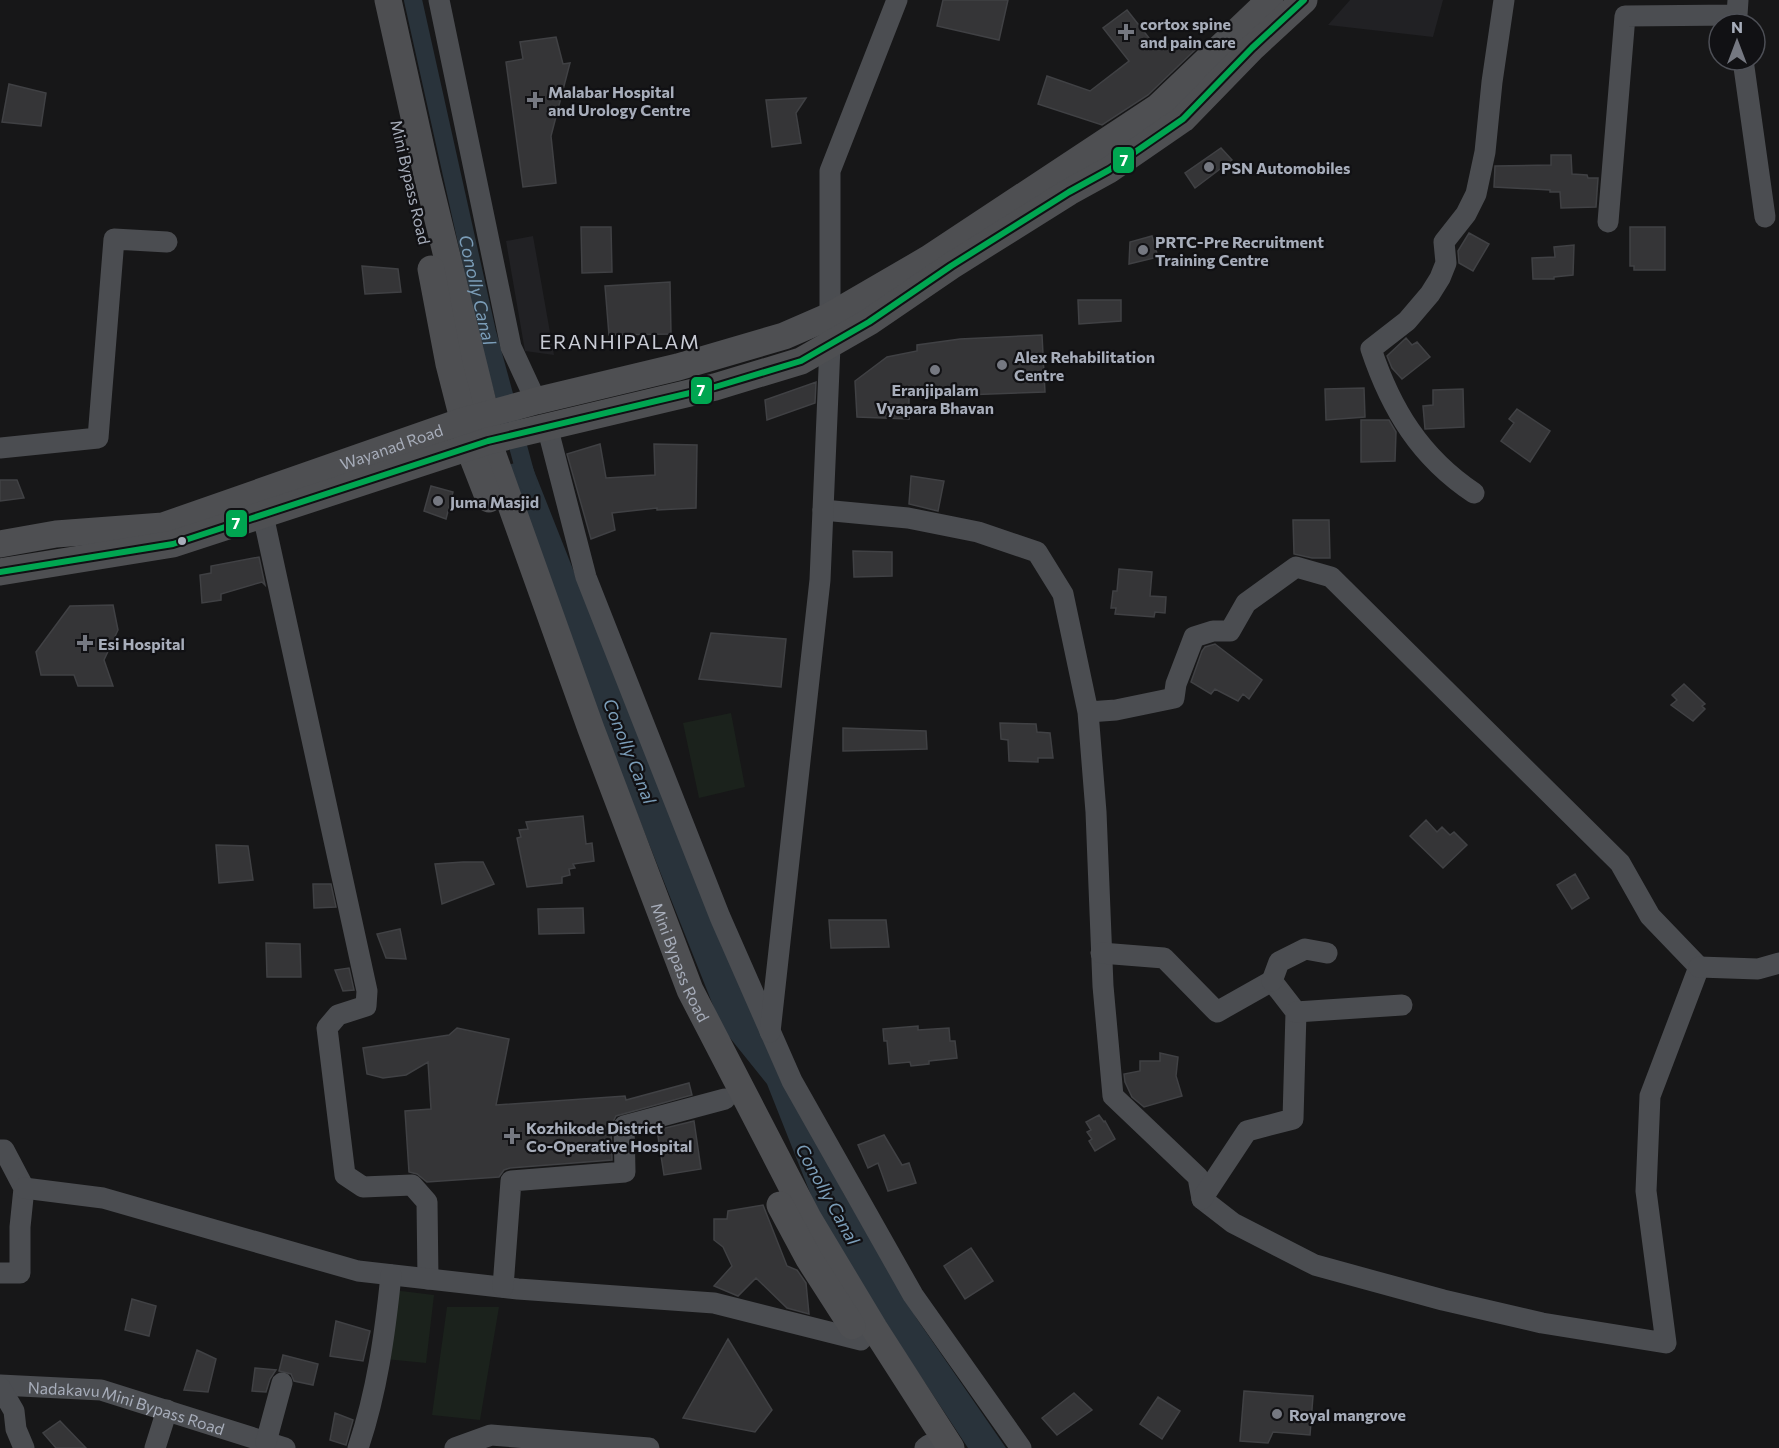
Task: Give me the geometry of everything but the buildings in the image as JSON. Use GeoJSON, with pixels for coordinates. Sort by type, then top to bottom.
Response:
{"type":"FeatureCollection","features":[{"type":"Feature","properties":{"kind":"main road","name":"Mini Bypass Road"},"geometry":{"type":"LineString","coordinates":[[369,0],[432,275],[449,364],[477,431],[690,990],[808,1218],[874,1328],[934,1447]]}},
{"type":"Feature","properties":{"kind":"main road"},"geometry":{"type":"LineString","coordinates":[[388,0],[457,305],[477,431]]}},
{"type":"Feature","properties":{"kind":"main road","name":"Wayanad Road"},"geometry":{"type":"LineString","coordinates":[[0,572],[173,544],[262,515],[477,431],[536,400],[678,367],[784,336],[830,315],[928,259],[1158,107],[1270,0]]}},
{"type":"Feature","properties":{"kind":"main road","name":"Wayanad Road"},"geometry":{"type":"LineString","coordinates":[[0,544],[56,534],[163,526],[477,431],[547,426],[715,387],[801,361],[830,346],[980,248],[1069,192],[1109,170],[1183,119],[1252,48],[1304,0]]}},
{"type":"Feature","properties":{"kind":"main road","name":"Mini Bypass Road"},"geometry":{"type":"LineString","coordinates":[[477,431],[701,1047],[725,1099],[808,1259],[934,1447]]}},
{"type":"Feature","properties":{"kind":"street"},"geometry":{"type":"LineString","coordinates":[[439,0],[511,347],[536,400]]}},
{"type":"Feature","properties":{"kind":"street"},"geometry":{"type":"LineString","coordinates":[[770,1032],[820,580],[830,346],[830,171],[897,0]]}},
{"type":"Feature","properties":{"kind":"street"},"geometry":{"type":"LineString","coordinates":[[1474,493],[1452,479],[1414,438],[1393,402],[1371,349],[1407,321],[1430,294],[1446,263],[1444,242],[1466,214],[1476,194],[1485,152],[1504,0]]}},
{"type":"Feature","properties":{"kind":"street"},"geometry":{"type":"LineString","coordinates":[[1608,222],[1624,16],[1707,14]]}},
{"type":"Feature","properties":{"kind":"street"},"geometry":{"type":"LineString","coordinates":[[1745,72],[1765,217]]}},
{"type":"Feature","properties":{"kind":"street"},"geometry":{"type":"LineString","coordinates":[[0,448],[98,438],[114,239],[167,243]]}},
{"type":"Feature","properties":{"kind":"street"},"geometry":{"type":"LineString","coordinates":[[547,426],[586,577],[720,917],[792,1081],[913,1295],[1021,1448]]}},
{"type":"Feature","properties":{"kind":"street"},"geometry":{"type":"LineString","coordinates":[[823,510],[908,518],[978,532],[1037,552],[1063,594],[1088,712],[1096,812],[1101,953],[1113,1096],[1198,1177],[1202,1199],[1233,1223],[1315,1265],[1443,1300],[1542,1323],[1666,1343],[1646,1191],[1650,1096],[1699,967]]}},
{"type":"Feature","properties":{"kind":"street"},"geometry":{"type":"LineString","coordinates":[[262,515],[368,991],[366,1006],[339,1015],[327,1028],[345,1175],[363,1187],[412,1185],[427,1202],[428,1279]]}},
{"type":"Feature","properties":{"kind":"street"},"geometry":{"type":"LineString","coordinates":[[1088,712],[1116,710],[1174,698],[1176,684],[1194,637],[1213,631],[1230,631],[1246,603],[1296,567],[1331,577],[1620,863],[1650,916],[1699,967],[1758,969],[1779,963]]}},
{"type":"Feature","properties":{"kind":"street"},"geometry":{"type":"LineString","coordinates":[[1101,953],[1164,958],[1217,1012],[1272,981],[1279,962],[1305,949],[1327,953]]}},
{"type":"Feature","properties":{"kind":"street"},"geometry":{"type":"LineString","coordinates":[[1202,1199],[1247,1131],[1293,1119],[1296,1012],[1272,981]]}},
{"type":"Feature","properties":{"kind":"street"},"geometry":{"type":"LineString","coordinates":[[1296,1012],[1402,1005]]}},
{"type":"Feature","properties":{"kind":"street"},"geometry":{"type":"LineString","coordinates":[[503,1287],[511,1181],[625,1172],[624,1126],[725,1099]]}},
{"type":"Feature","properties":{"kind":"street"},"geometry":{"type":"LineString","coordinates":[[0,1150],[3,1150],[24,1188],[20,1227],[20,1273],[0,1273]]}},
{"type":"Feature","properties":{"kind":"street"},"geometry":{"type":"LineString","coordinates":[[24,1188],[104,1198],[358,1271],[503,1287],[714,1303],[861,1340]]}},
{"type":"Feature","properties":{"kind":"street"},"geometry":{"type":"LineString","coordinates":[[358,1448],[368,1420],[384,1340],[391,1275]]}},
{"type":"Feature","properties":{"kind":"street"},"geometry":{"type":"LineString","coordinates":[[276,1445],[282,1383]]}},
{"type":"Feature","properties":{"kind":"street"},"geometry":{"type":"LineString","coordinates":[[0,1386],[14,1411],[16,1429],[24,1448]]}},
{"type":"Feature","properties":{"kind":"street","name":"Nadakavu Mini Bypass Road"},"geometry":{"type":"LineString","coordinates":[[0,1386],[101,1390],[276,1445]]}},
{"type":"Feature","properties":{"kind":"street"},"geometry":{"type":"LineString","coordinates":[[155,1448],[167,1410]]}},
{"type":"Feature","properties":{"kind":"street"},"geometry":{"type":"LineString","coordinates":[[455,1448],[493,1442],[649,1448]]}},
{"type":"Feature","properties":{"kind":"shaded area"},"geometry":{"type":"Polygon","coordinates":[[[1350,0],[1443,0],[1433,37],[1328,25],[1350,0]]]}},
{"type":"Feature","properties":{"kind":"shaded area"},"geometry":{"type":"Polygon","coordinates":[[[533,236],[554,355],[525,351],[506,241],[533,236]]]}},
{"type":"Feature","properties":{"kind":"shaded area"},"geometry":{"type":"Polygon","coordinates":[[[731,713],[745,787],[699,798],[683,723],[731,713]]]}},
{"type":"Feature","properties":{"kind":"shaded area"},"geometry":{"type":"Polygon","coordinates":[[[393,1290],[434,1295],[426,1363],[385,1359],[393,1290]]]}},
{"type":"Feature","properties":{"kind":"shaded area"},"geometry":{"type":"Polygon","coordinates":[[[447,1307],[499,1307],[480,1420],[432,1415],[447,1307]]]}},
{"type":"Feature","properties":{"kind":"water"},"geometry":{"type":"Polygon","coordinates":[[[529,458],[656,779],[774,1059],[844,1194],[917,1319],[1006,1448],[968,1448],[826,1233],[767,1084],[722,1028],[500,468],[529,458]]]}},
{"type":"Feature","properties":{"kind":"waterway","name":"Conolly Canal"},"geometry":{"type":"LineString","coordinates":[[413,0],[487,332],[528,483]]}},
{"type":"Feature","properties":{"kind":"transit line","name":"7"},"geometry":{"type":"LineString","coordinates":[[0,572],[173,544],[488,441],[715,387],[801,361],[869,322],[951,266],[1069,192],[1109,170],[1183,119],[1252,48],[1304,0]]}},
{"type":"Feature","properties":{"kind":"place","name":"cortox spine and pain care"},"geometry":{"type":"Point","coordinates":[1126,32]}},
{"type":"Feature","properties":{"kind":"place","name":"Malabar Hospital and Urology Centre"},"geometry":{"type":"Point","coordinates":[535,100]}},
{"type":"Feature","properties":{"kind":"place","name":"PSN Automobiles"},"geometry":{"type":"Point","coordinates":[1209,167]}},
{"type":"Feature","properties":{"kind":"place","name":"PRTC-Pre Recruitment Training Centre"},"geometry":{"type":"Point","coordinates":[1143,250]}},
{"type":"Feature","properties":{"kind":"place","name":"Alex Rehabilitation Centre"},"geometry":{"type":"Point","coordinates":[1002,365]}},
{"type":"Feature","properties":{"kind":"place","name":"Eranjipalam Vyapara Bhavan"},"geometry":{"type":"Point","coordinates":[935,370]}},
{"type":"Feature","properties":{"kind":"place","name":"Juma Masjid"},"geometry":{"type":"Point","coordinates":[438,501]}},
{"type":"Feature","properties":{"kind":"place","name":"Esi Hospital"},"geometry":{"type":"Point","coordinates":[85,643]}},
{"type":"Feature","properties":{"kind":"place","name":"Kozhikode District Co-Operative Hospital"},"geometry":{"type":"Point","coordinates":[512,1136]}},
{"type":"Feature","properties":{"kind":"place","name":"Royal mangrove"},"geometry":{"type":"Point","coordinates":[1277,1414]}},
{"type":"Feature","properties":{"kind":"district","name":"ERANHIPALAM"},"geometry":{"type":"Point","coordinates":[620,341]}}]}
